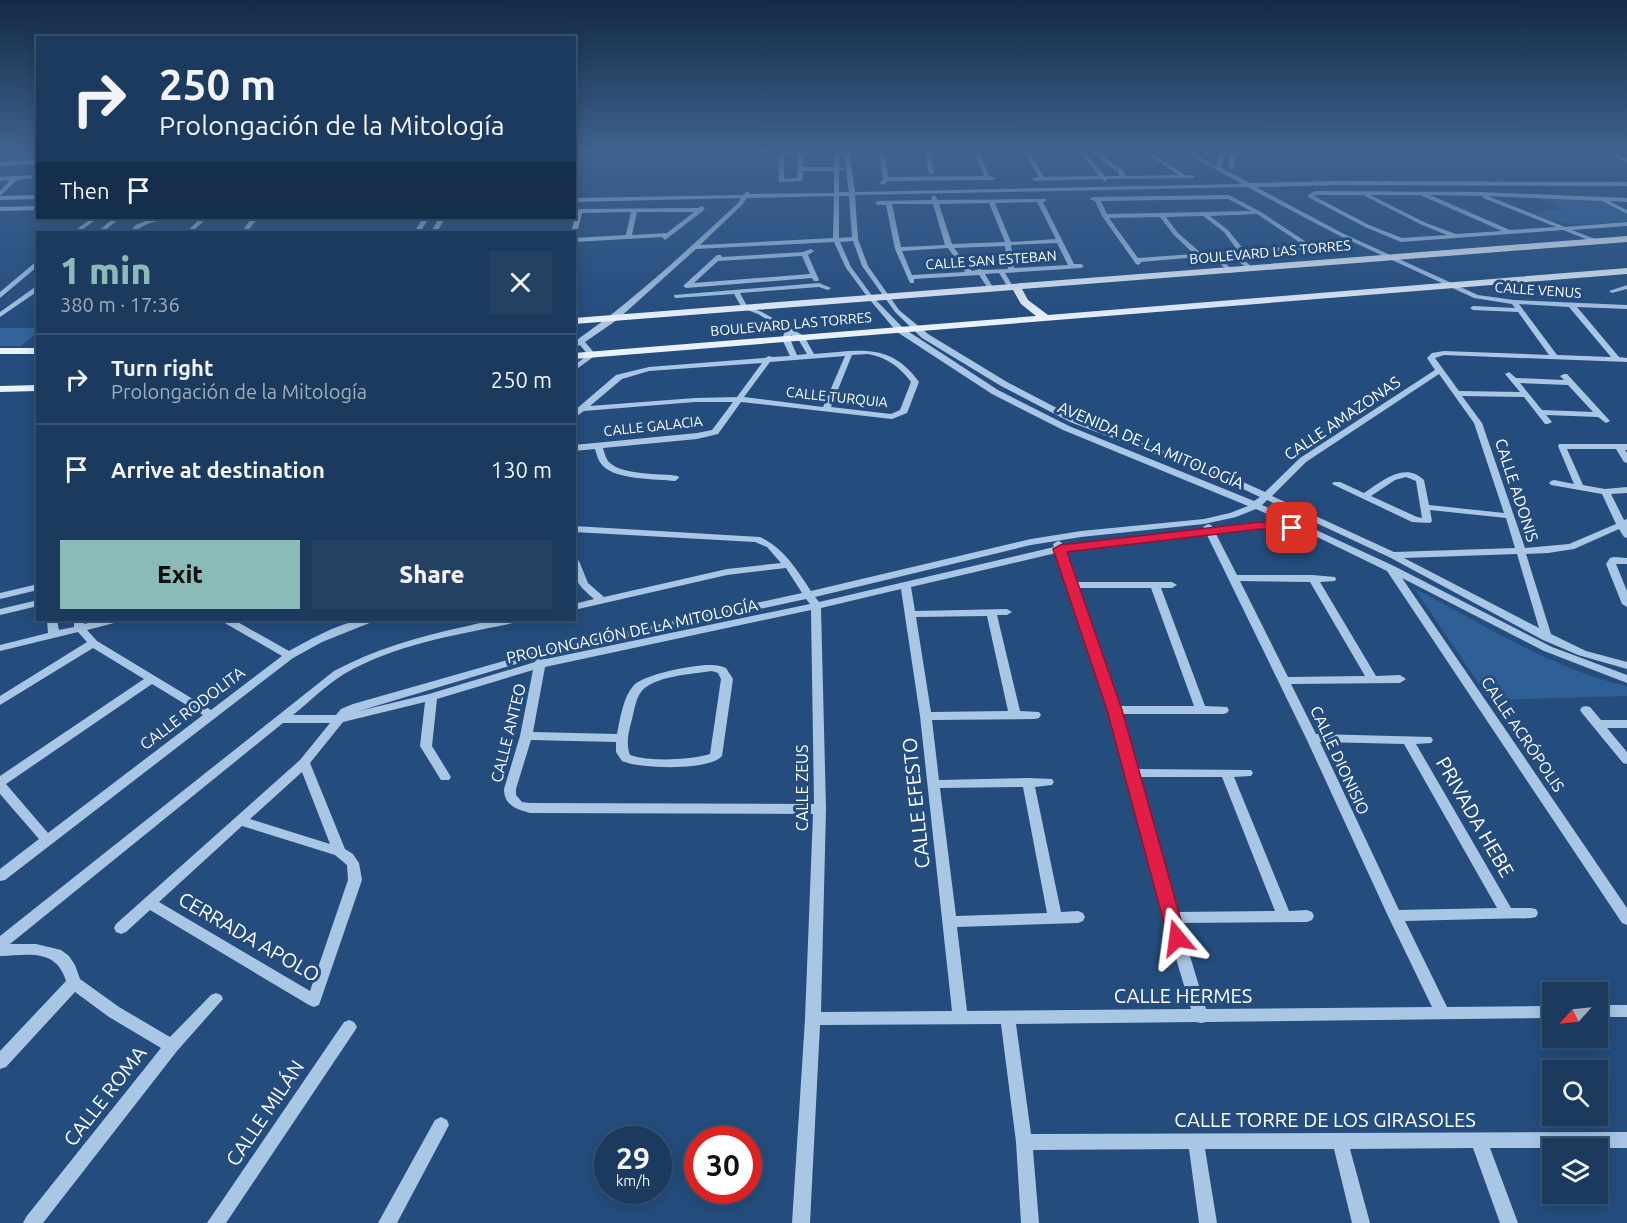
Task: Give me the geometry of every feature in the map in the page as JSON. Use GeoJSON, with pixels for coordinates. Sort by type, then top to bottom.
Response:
{"type":"FeatureCollection","features":[{"type":"Feature","properties":{"kind":"main road","name":"BOULEVARD LAS TORRES"},"geometry":{"type":"LineString","coordinates":[[576,321],[744,307],[759,310],[871,298],[1627,239]]}},
{"type":"Feature","properties":{"kind":"main road","name":"BOULEVARD LAS TORRES"},"geometry":{"type":"LineString","coordinates":[[1598,242],[1627,251]]}},
{"type":"Feature","properties":{"kind":"main road","name":"BOULEVARD LAS TORRES"},"geometry":{"type":"LineString","coordinates":[[576,356],[787,336],[801,338],[1627,271]]}},
{"type":"Feature","properties":{"kind":"main road"},"geometry":{"type":"LineString","coordinates":[[1013,288],[1024,302],[1046,318]]}},
{"type":"Feature","properties":{"kind":"main road"},"geometry":{"type":"LineString","coordinates":[[0,351],[36,351]]}},
{"type":"Feature","properties":{"kind":"main road"},"geometry":{"type":"LineString","coordinates":[[0,388],[36,388]]}},
{"type":"Feature","properties":{"kind":"street"},"geometry":{"type":"LineString","coordinates":[[629,237],[639,207]]}},
{"type":"Feature","properties":{"kind":"street"},"geometry":{"type":"LineString","coordinates":[[659,242],[704,207]]}},
{"type":"Feature","properties":{"kind":"street"},"geometry":{"type":"LineString","coordinates":[[576,367],[592,355],[578,344],[614,318],[694,247],[734,207]]}},
{"type":"Feature","properties":{"kind":"street"},"geometry":{"type":"LineString","coordinates":[[836,239],[837,207]]}},
{"type":"Feature","properties":{"kind":"street","name":"AVENIDA DE LA MITOLOGÍA"},"geometry":{"type":"LineString","coordinates":[[853,207],[855,239],[865,266],[886,297],[917,328],[954,355],[1073,420],[1227,478],[1392,555],[1582,653],[1627,666]]}},
{"type":"Feature","properties":{"kind":"street","name":"CALLE SAN ESTEBAN"},"geometry":{"type":"LineString","coordinates":[[890,207],[898,249],[912,280],[980,271],[1081,266]]}},
{"type":"Feature","properties":{"kind":"street"},"geometry":{"type":"LineString","coordinates":[[938,207],[949,246],[969,272]]}},
{"type":"Feature","properties":{"kind":"street"},"geometry":{"type":"LineString","coordinates":[[994,207],[1008,243],[1011,269]]}},
{"type":"Feature","properties":{"kind":"street","name":"CALLE SAN ESTEBAN"},"geometry":{"type":"LineString","coordinates":[[1044,207],[1072,266]]}},
{"type":"Feature","properties":{"kind":"street"},"geometry":{"type":"LineString","coordinates":[[1100,207],[1137,261],[1312,248],[1249,207]]}},
{"type":"Feature","properties":{"kind":"street","name":"CALLE VENUS"},"geometry":{"type":"LineString","coordinates":[[1291,207],[1388,257],[1476,297],[1514,302],[1626,304]]}},
{"type":"Feature","properties":{"kind":"street"},"geometry":{"type":"LineString","coordinates":[[1331,207],[1392,238],[1405,240],[1627,224]]}},
{"type":"Feature","properties":{"kind":"street"},"geometry":{"type":"LineString","coordinates":[[1390,207],[1456,236]]}},
{"type":"Feature","properties":{"kind":"street"},"geometry":{"type":"LineString","coordinates":[[1447,207],[1510,232]]}},
{"type":"Feature","properties":{"kind":"street"},"geometry":{"type":"LineString","coordinates":[[1511,207],[1598,242]]}},
{"type":"Feature","properties":{"kind":"street"},"geometry":{"type":"LineString","coordinates":[[0,211],[36,210]]}},
{"type":"Feature","properties":{"kind":"street"},"geometry":{"type":"LineString","coordinates":[[575,231],[580,211],[701,210]]}},
{"type":"Feature","properties":{"kind":"street"},"geometry":{"type":"LineString","coordinates":[[1106,216],[1259,213]]}},
{"type":"Feature","properties":{"kind":"street"},"geometry":{"type":"LineString","coordinates":[[1204,214],[1226,231],[1242,252]]}},
{"type":"Feature","properties":{"kind":"street"},"geometry":{"type":"LineString","coordinates":[[1162,215],[1176,234],[1199,255]]}},
{"type":"Feature","properties":{"kind":"street"},"geometry":{"type":"LineString","coordinates":[[77,231],[94,219]]}},
{"type":"Feature","properties":{"kind":"street"},"geometry":{"type":"LineString","coordinates":[[101,231],[116,219]]}},
{"type":"Feature","properties":{"kind":"street"},"geometry":{"type":"LineString","coordinates":[[133,231],[143,222],[155,219]]}},
{"type":"Feature","properties":{"kind":"street"},"geometry":{"type":"LineString","coordinates":[[190,231],[203,219]]}},
{"type":"Feature","properties":{"kind":"street"},"geometry":{"type":"LineString","coordinates":[[244,231],[254,219]]}},
{"type":"Feature","properties":{"kind":"street"},"geometry":{"type":"LineString","coordinates":[[1548,223],[1612,241]]}},
{"type":"Feature","properties":{"kind":"street"},"geometry":{"type":"LineString","coordinates":[[576,240],[669,235]]}},
{"type":"Feature","properties":{"kind":"street"},"geometry":{"type":"LineString","coordinates":[[1432,238],[1446,245]]}},
{"type":"Feature","properties":{"kind":"street","name":"AVENIDA DE LA MITOLOGÍA"},"geometry":{"type":"LineString","coordinates":[[836,239],[848,267],[871,298],[900,330],[995,392],[1066,428],[1257,506],[1311,531],[1390,568],[1548,649],[1627,679]]}},
{"type":"Feature","properties":{"kind":"street"},"geometry":{"type":"LineString","coordinates":[[694,247],[855,239]]}},
{"type":"Feature","properties":{"kind":"street"},"geometry":{"type":"LineString","coordinates":[[898,249],[1059,240]]}},
{"type":"Feature","properties":{"kind":"street"},"geometry":{"type":"LineString","coordinates":[[759,244],[764,256]]}},
{"type":"Feature","properties":{"kind":"street"},"geometry":{"type":"LineString","coordinates":[[811,251],[804,254],[717,258],[673,298],[819,285],[828,288]]}},
{"type":"Feature","properties":{"kind":"street"},"geometry":{"type":"LineString","coordinates":[[1231,253],[1251,269]]}},
{"type":"Feature","properties":{"kind":"street"},"geometry":{"type":"LineString","coordinates":[[804,254],[819,285]]}},
{"type":"Feature","properties":{"kind":"street"},"geometry":{"type":"LineString","coordinates":[[1211,254],[1232,270]]}},
{"type":"Feature","properties":{"kind":"street"},"geometry":{"type":"LineString","coordinates":[[0,296],[36,264]]}},
{"type":"Feature","properties":{"kind":"street"},"geometry":{"type":"LineString","coordinates":[[1000,270],[1013,288]]}},
{"type":"Feature","properties":{"kind":"street"},"geometry":{"type":"LineString","coordinates":[[980,271],[992,289]]}},
{"type":"Feature","properties":{"kind":"street"},"geometry":{"type":"LineString","coordinates":[[687,285],[814,276]]}},
{"type":"Feature","properties":{"kind":"street"},"geometry":{"type":"LineString","coordinates":[[1612,291],[1627,287]]}},
{"type":"Feature","properties":{"kind":"street"},"geometry":{"type":"LineString","coordinates":[[0,315],[36,288]]}},
{"type":"Feature","properties":{"kind":"street"},"geometry":{"type":"LineString","coordinates":[[753,290],[759,310],[787,336],[794,356]]}},
{"type":"Feature","properties":{"kind":"street"},"geometry":{"type":"LineString","coordinates":[[736,291],[744,307]]}},
{"type":"Feature","properties":{"kind":"street"},"geometry":{"type":"LineString","coordinates":[[1514,302],[1555,357],[1627,360]]}},
{"type":"Feature","properties":{"kind":"street"},"geometry":{"type":"LineString","coordinates":[[1571,304],[1617,360]]}},
{"type":"Feature","properties":{"kind":"street"},"geometry":{"type":"LineString","coordinates":[[1473,308],[1519,310]]}},
{"type":"Feature","properties":{"kind":"street"},"geometry":{"type":"LineString","coordinates":[[801,338],[811,355]]}},
{"type":"Feature","properties":{"kind":"street"},"geometry":{"type":"LineString","coordinates":[[826,410],[850,352]]}},
{"type":"Feature","properties":{"kind":"street","name":"CALLE TURQUIA"},"geometry":{"type":"LineString","coordinates":[[850,352],[878,353],[908,372],[915,382],[904,411],[884,417],[738,399],[584,409],[619,377],[632,372],[769,358],[850,352]]}},
{"type":"Feature","properties":{"kind":"street","name":"CALLE ADONIS"},"geometry":{"type":"LineString","coordinates":[[1548,649],[1521,551],[1478,423],[1431,358],[1435,355],[1555,357]]}},
{"type":"Feature","properties":{"kind":"street","name":"CALLE GALACIA"},"geometry":{"type":"LineString","coordinates":[[576,448],[706,435],[715,432],[769,358]]}},
{"type":"Feature","properties":{"kind":"street","name":"CALLE AMAZONAS"},"geometry":{"type":"LineString","coordinates":[[1268,497],[1280,480],[1302,461],[1440,370]]}},
{"type":"Feature","properties":{"kind":"street"},"geometry":{"type":"LineString","coordinates":[[1541,412],[1602,418],[1566,379],[1512,377],[1548,422]]}},
{"type":"Feature","properties":{"kind":"street"},"geometry":{"type":"LineString","coordinates":[[1458,393],[1527,395]]}},
{"type":"Feature","properties":{"kind":"street"},"geometry":{"type":"LineString","coordinates":[[576,415],[584,409]]}},
{"type":"Feature","properties":{"kind":"street"},"geometry":{"type":"LineString","coordinates":[[598,446],[604,462],[610,468],[630,473],[675,478]]}},
{"type":"Feature","properties":{"kind":"street"},"geometry":{"type":"LineString","coordinates":[[1580,488],[1563,446],[1623,447],[1627,460]]}},
{"type":"Feature","properties":{"kind":"street"},"geometry":{"type":"LineString","coordinates":[[1337,484],[1420,522],[1427,521],[1420,480],[1411,474],[1400,474],[1365,496]]}},
{"type":"Feature","properties":{"kind":"street"},"geometry":{"type":"LineString","coordinates":[[1554,483],[1605,492],[1627,490]]}},
{"type":"Feature","properties":{"kind":"street"},"geometry":{"type":"LineString","coordinates":[[1605,492],[1624,523],[1627,535]]}},
{"type":"Feature","properties":{"kind":"street","name":"PROLONGACIÓN DE LA MITOLOGÍA"},"geometry":{"type":"LineString","coordinates":[[1208,527],[1257,506],[1268,497]]}},
{"type":"Feature","properties":{"kind":"street"},"geometry":{"type":"LineString","coordinates":[[1425,507],[1510,516]]}},
{"type":"Feature","properties":{"kind":"street","name":"AVENIDA DE LA MITOLOGÍA"},"geometry":{"type":"LineString","coordinates":[[1392,555],[1571,547],[1624,523]]}},
{"type":"Feature","properties":{"kind":"street","name":"PROLONGACIÓN DE LA MITOLOGÍA"},"geometry":{"type":"LineString","coordinates":[[340,718],[345,712],[379,699],[541,659],[813,600],[1058,543],[1208,527],[1260,526],[1311,531]]}},
{"type":"Feature","properties":{"kind":"street","name":"CALLE DIONISIO"},"geometry":{"type":"LineString","coordinates":[[1208,527],[1443,1013]]}},
{"type":"Feature","properties":{"kind":"street"},"geometry":{"type":"LineString","coordinates":[[576,529],[757,539],[770,545],[789,566],[813,600]]}},
{"type":"Feature","properties":{"kind":"street"},"geometry":{"type":"LineString","coordinates":[[1058,543],[1114,710],[1171,918],[1201,1017]]}},
{"type":"Feature","properties":{"kind":"street","name":"PROLONGACIÓN DE LA MITOLOGÍA"},"geometry":{"type":"LineString","coordinates":[[813,600],[906,586],[1058,543]]}},
{"type":"Feature","properties":{"kind":"street"},"geometry":{"type":"LineString","coordinates":[[1627,561],[1614,560],[1611,564],[1627,604]]}},
{"type":"Feature","properties":{"kind":"street"},"geometry":{"type":"LineString","coordinates":[[576,607],[727,572],[789,566]]}},
{"type":"Feature","properties":{"kind":"street","name":"CALLE ACRÓPOLIS"},"geometry":{"type":"LineString","coordinates":[[1390,568],[1626,916]]}},
{"type":"Feature","properties":{"kind":"street"},"geometry":{"type":"LineString","coordinates":[[1234,578],[1330,579]]}},
{"type":"Feature","properties":{"kind":"street"},"geometry":{"type":"LineString","coordinates":[[1313,578],[1373,680]]}},
{"type":"Feature","properties":{"kind":"street"},"geometry":{"type":"LineString","coordinates":[[579,582],[602,601]]}},
{"type":"Feature","properties":{"kind":"street"},"geometry":{"type":"LineString","coordinates":[[1071,585],[1172,585]]}},
{"type":"Feature","properties":{"kind":"street"},"geometry":{"type":"LineString","coordinates":[[1155,585],[1201,710]]}},
{"type":"Feature","properties":{"kind":"street","name":"CALLE EFESTO"},"geometry":{"type":"LineString","coordinates":[[906,586],[926,716],[960,1017]]}},
{"type":"Feature","properties":{"kind":"street"},"geometry":{"type":"LineString","coordinates":[[0,596],[36,587]]}},
{"type":"Feature","properties":{"kind":"street","name":"CALLE ZEUS"},"geometry":{"type":"LineString","coordinates":[[801,1223],[813,1019],[820,809],[813,600]]}},
{"type":"Feature","properties":{"kind":"street"},"geometry":{"type":"LineString","coordinates":[[0,612],[36,603]]}},
{"type":"Feature","properties":{"kind":"street"},"geometry":{"type":"LineString","coordinates":[[991,612],[1016,715]]}},
{"type":"Feature","properties":{"kind":"street"},"geometry":{"type":"LineString","coordinates":[[911,614],[1007,612]]}},
{"type":"Feature","properties":{"kind":"street"},"geometry":{"type":"LineString","coordinates":[[52,621],[54,634]]}},
{"type":"Feature","properties":{"kind":"street"},"geometry":{"type":"LineString","coordinates":[[0,648],[54,634],[79,623],[102,621]]}},
{"type":"Feature","properties":{"kind":"street"},"geometry":{"type":"LineString","coordinates":[[229,621],[289,656]]}},
{"type":"Feature","properties":{"kind":"street","name":"CALLE RODOLITA"},"geometry":{"type":"LineString","coordinates":[[0,876],[289,656],[324,637],[365,621]]}},
{"type":"Feature","properties":{"kind":"street"},"geometry":{"type":"LineString","coordinates":[[3,944],[338,673],[356,662],[400,647],[509,621]]}},
{"type":"Feature","properties":{"kind":"street"},"geometry":{"type":"LineString","coordinates":[[79,623],[93,643],[211,715]]}},
{"type":"Feature","properties":{"kind":"street"},"geometry":{"type":"LineString","coordinates":[[0,701],[93,643]]}},
{"type":"Feature","properties":{"kind":"street","name":"PROLONGACIÓN DE LA MITOLOGÍA"},"geometry":{"type":"LineString","coordinates":[[340,718],[431,697],[541,659]]}},
{"type":"Feature","properties":{"kind":"street","name":"CALLE ANTEO"},"geometry":{"type":"LineString","coordinates":[[541,659],[526,736],[510,789],[510,796],[518,805],[530,808],[820,809]]}},
{"type":"Feature","properties":{"kind":"street"},"geometry":{"type":"LineString","coordinates":[[712,668],[724,673],[727,679],[718,753],[713,759],[632,762],[623,755],[621,738],[632,701],[642,685],[655,679],[712,668]]}},
{"type":"Feature","properties":{"kind":"street"},"geometry":{"type":"LineString","coordinates":[[46,839],[0,784],[151,679]]}},
{"type":"Feature","properties":{"kind":"street"},"geometry":{"type":"LineString","coordinates":[[1284,681],[1400,679]]}},
{"type":"Feature","properties":{"kind":"street"},"geometry":{"type":"LineString","coordinates":[[431,697],[426,746],[445,777]]}},
{"type":"Feature","properties":{"kind":"street"},"geometry":{"type":"LineString","coordinates":[[1114,710],[1223,710]]}},
{"type":"Feature","properties":{"kind":"street"},"geometry":{"type":"LineString","coordinates":[[1586,710],[1627,760]]}},
{"type":"Feature","properties":{"kind":"street"},"geometry":{"type":"LineString","coordinates":[[926,716],[1035,715]]}},
{"type":"Feature","properties":{"kind":"street"},"geometry":{"type":"LineString","coordinates":[[281,719],[340,718]]}},
{"type":"Feature","properties":{"kind":"street","name":"CERRADA APOLO"},"geometry":{"type":"LineString","coordinates":[[122,928],[304,763],[340,718]]}},
{"type":"Feature","properties":{"kind":"street"},"geometry":{"type":"LineString","coordinates":[[1598,724],[1627,724]]}},
{"type":"Feature","properties":{"kind":"street"},"geometry":{"type":"LineString","coordinates":[[526,736],[621,738]]}},
{"type":"Feature","properties":{"kind":"street","name":"PRIVADA HEBE"},"geometry":{"type":"LineString","coordinates":[[1312,738],[1427,740]]}},
{"type":"Feature","properties":{"kind":"street","name":"PRIVADA HEBE"},"geometry":{"type":"LineString","coordinates":[[1408,740],[1507,914]]}},
{"type":"Feature","properties":{"kind":"street","name":"CERRADA APOLO"},"geometry":{"type":"LineString","coordinates":[[151,903],[314,1001],[355,880],[354,864],[349,857],[340,852],[304,763]]}},
{"type":"Feature","properties":{"kind":"street"},"geometry":{"type":"LineString","coordinates":[[1132,773],[1247,773]]}},
{"type":"Feature","properties":{"kind":"street"},"geometry":{"type":"LineString","coordinates":[[1226,773],[1284,916]]}},
{"type":"Feature","properties":{"kind":"street"},"geometry":{"type":"LineString","coordinates":[[1028,782],[1055,918]]}},
{"type":"Feature","properties":{"kind":"street"},"geometry":{"type":"LineString","coordinates":[[933,784],[1048,782]]}},
{"type":"Feature","properties":{"kind":"street"},"geometry":{"type":"LineString","coordinates":[[241,821],[340,852]]}},
{"type":"Feature","properties":{"kind":"street"},"geometry":{"type":"LineString","coordinates":[[1395,916],[1531,913]]}},
{"type":"Feature","properties":{"kind":"street"},"geometry":{"type":"LineString","coordinates":[[1171,918],[1307,916]]}},
{"type":"Feature","properties":{"kind":"street"},"geometry":{"type":"LineString","coordinates":[[948,922],[1078,917]]}},
{"type":"Feature","properties":{"kind":"street"},"geometry":{"type":"LineString","coordinates":[[3,944],[49,950],[61,957],[71,969],[74,983],[114,1012],[172,1046]]}},
{"type":"Feature","properties":{"kind":"street"},"geometry":{"type":"LineString","coordinates":[[0,1062],[74,983]]}},
{"type":"Feature","properties":{"kind":"street","name":"CALLE ROMA"},"geometry":{"type":"LineString","coordinates":[[32,1223],[172,1046],[216,999]]}},
{"type":"Feature","properties":{"kind":"street"},"geometry":{"type":"LineString","coordinates":[[1608,1011],[1627,1011]]}},
{"type":"Feature","properties":{"kind":"street","name":"CALLE HERMES"},"geometry":{"type":"LineString","coordinates":[[813,1019],[1542,1012]]}},
{"type":"Feature","properties":{"kind":"street"},"geometry":{"type":"LineString","coordinates":[[1008,1017],[1024,1142],[1030,1223]]}},
{"type":"Feature","properties":{"kind":"street","name":"CALLE MILÁN"},"geometry":{"type":"LineString","coordinates":[[216,1223],[349,1027]]}},
{"type":"Feature","properties":{"kind":"street"},"geometry":{"type":"LineString","coordinates":[[387,1223],[441,1125]]}},
{"type":"Feature","properties":{"kind":"street","name":"CALLE TORRE DE LOS GIRASOLES"},"geometry":{"type":"LineString","coordinates":[[1024,1142],[1627,1140]]}},
{"type":"Feature","properties":{"kind":"street"},"geometry":{"type":"LineString","coordinates":[[1340,1141],[1361,1223]]}},
{"type":"Feature","properties":{"kind":"street"},"geometry":{"type":"LineString","coordinates":[[1479,1141],[1509,1223]]}},
{"type":"Feature","properties":{"kind":"street"},"geometry":{"type":"LineString","coordinates":[[1196,1142],[1208,1223]]}},
{"type":"Feature","properties":{"kind":"shaded area"},"geometry":{"type":"Polygon","coordinates":[[[1558,207],[1613,207],[1627,214],[1627,221],[1566,223],[1528,213],[1562,209],[1558,207]]]}},
{"type":"Feature","properties":{"kind":"shaded area"},"geometry":{"type":"Polygon","coordinates":[[[1414,588],[1546,657],[1600,679],[1627,686],[1627,696],[1490,700],[1414,588]]]}},
{"type":"Feature","properties":{"kind":"building"},"geometry":{"type":"Polygon","coordinates":[[[0,328],[36,328],[36,334],[21,346],[0,346],[0,328]]]}},
{"type":"Feature","properties":{"kind":"route"},"geometry":{"type":"LineString","coordinates":[[1177,938],[1114,710],[1060,549],[1260,526],[1292,528]]}}]}
